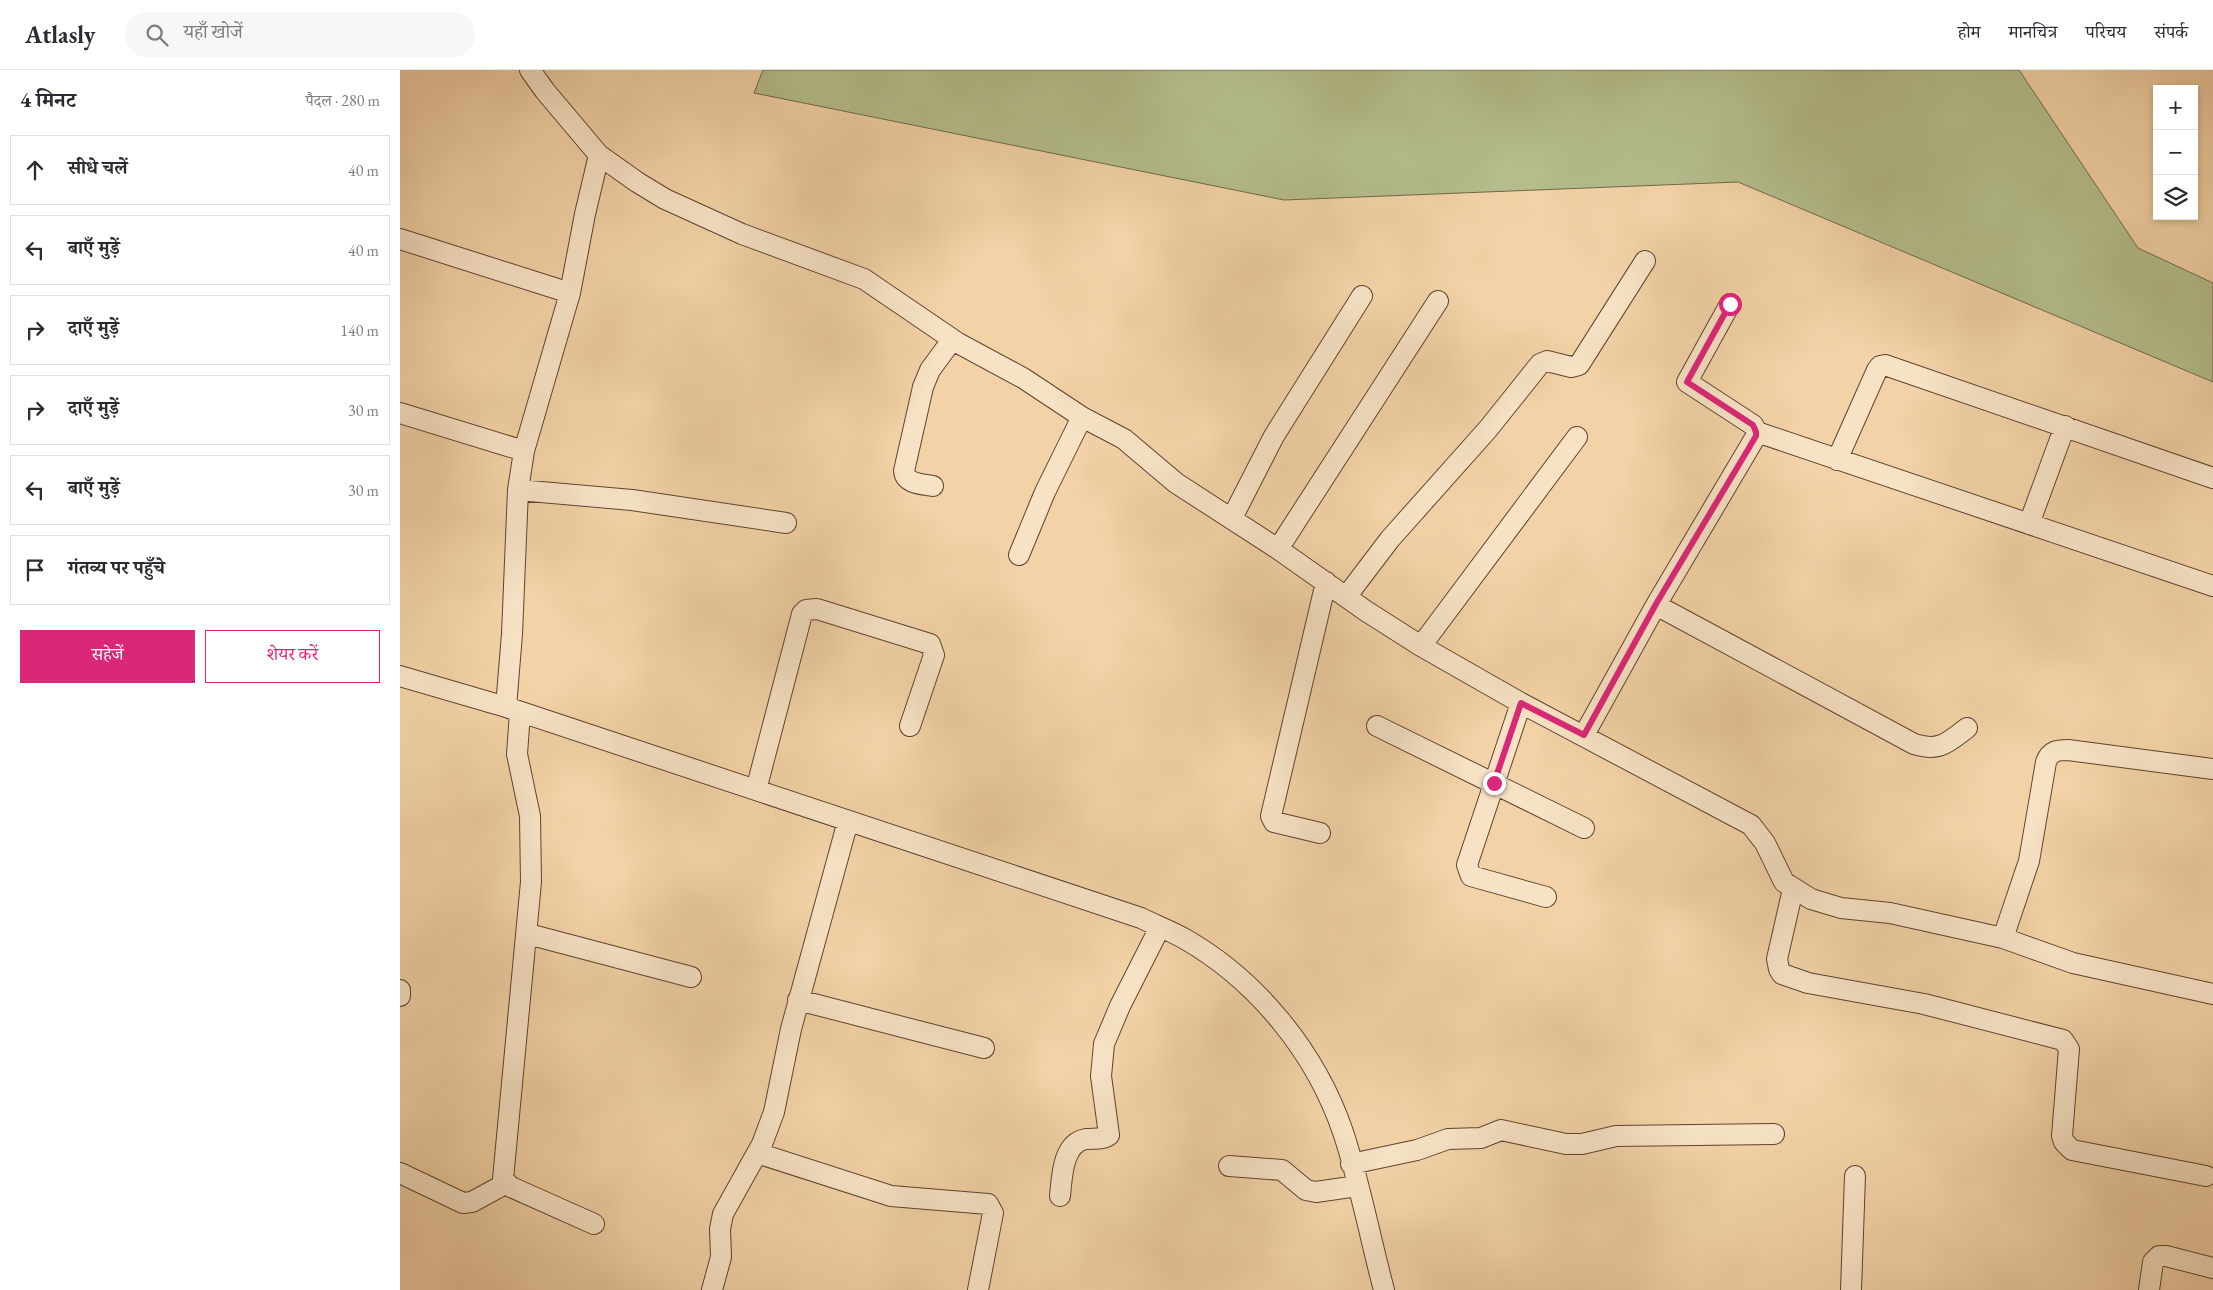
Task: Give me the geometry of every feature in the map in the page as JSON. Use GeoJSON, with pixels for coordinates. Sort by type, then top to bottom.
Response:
{"type":"FeatureCollection","features":[{"type":"Feature","properties":{"kind":"street"},"geometry":{"type":"LineString","coordinates":[[530,70],[545,92],[600,155],[638,182],[690,211],[742,234],[864,279],[952,340],[1023,378],[1082,417],[1124,439],[1176,483],[1232,518],[1421,646],[1521,703],[1751,826],[1765,843],[1784,882],[1811,899],[1841,908],[1890,913],[2003,938],[2073,963],[2213,994]]}},
{"type":"Feature","properties":{"kind":"street"},"geometry":{"type":"LineString","coordinates":[[594,1224],[505,1184],[502,1174],[528,934],[532,851],[530,816],[517,754],[513,710],[512,634],[518,490],[524,452],[570,293],[585,214],[600,155]]}},
{"type":"Feature","properties":{"kind":"street"},"geometry":{"type":"LineString","coordinates":[[400,239],[570,293]]}},
{"type":"Feature","properties":{"kind":"street"},"geometry":{"type":"LineString","coordinates":[[1346,597],[1390,538],[1494,422],[1540,364],[1546,361],[1571,367],[1579,365],[1645,261]]}},
{"type":"Feature","properties":{"kind":"street"},"geometry":{"type":"LineString","coordinates":[[1232,518],[1274,436],[1362,296]]}},
{"type":"Feature","properties":{"kind":"street"},"geometry":{"type":"LineString","coordinates":[[1278,549],[1438,301]]}},
{"type":"Feature","properties":{"kind":"street"},"geometry":{"type":"LineString","coordinates":[[1730,304],[1687,382],[1753,425],[1756,432],[2213,586]]}},
{"type":"Feature","properties":{"kind":"street"},"geometry":{"type":"LineString","coordinates":[[932,486],[908,480],[904,477],[904,471],[923,387],[930,370],[952,340]]}},
{"type":"Feature","properties":{"kind":"street"},"geometry":{"type":"LineString","coordinates":[[1837,460],[1876,370],[1880,366],[1885,365],[2213,478]]}},
{"type":"Feature","properties":{"kind":"street"},"geometry":{"type":"LineString","coordinates":[[400,413],[524,452]]}},
{"type":"Feature","properties":{"kind":"street"},"geometry":{"type":"LineString","coordinates":[[1019,555],[1045,492],[1082,417]]}},
{"type":"Feature","properties":{"kind":"street"},"geometry":{"type":"LineString","coordinates":[[2029,524],[2065,426]]}},
{"type":"Feature","properties":{"kind":"street"},"geometry":{"type":"LineString","coordinates":[[1584,735],[1656,604],[1756,432]]}},
{"type":"Feature","properties":{"kind":"street"},"geometry":{"type":"LineString","coordinates":[[1421,646],[1577,437]]}},
{"type":"Feature","properties":{"kind":"street"},"geometry":{"type":"LineString","coordinates":[[518,490],[632,500],[786,523]]}},
{"type":"Feature","properties":{"kind":"street"},"geometry":{"type":"LineString","coordinates":[[1320,833],[1274,822],[1271,816],[1326,582]]}},
{"type":"Feature","properties":{"kind":"street"},"geometry":{"type":"LineString","coordinates":[[1656,604],[1914,744],[1927,748],[1941,746],[1967,728]]}},
{"type":"Feature","properties":{"kind":"street"},"geometry":{"type":"LineString","coordinates":[[756,790],[802,614],[806,610],[817,609],[930,644],[934,656],[910,726]]}},
{"type":"Feature","properties":{"kind":"street"},"geometry":{"type":"LineString","coordinates":[[400,676],[513,710],[1141,918],[1186,940],[1229,971],[1286,1026],[1315,1068],[1342,1132],[1384,1290]]}},
{"type":"Feature","properties":{"kind":"street"},"geometry":{"type":"LineString","coordinates":[[1521,703],[1467,865],[1469,873],[1546,898]]}},
{"type":"Feature","properties":{"kind":"street"},"geometry":{"type":"LineString","coordinates":[[1377,726],[1584,828]]}},
{"type":"Feature","properties":{"kind":"street"},"geometry":{"type":"LineString","coordinates":[[2003,938],[2029,861],[2046,762],[2051,753],[2058,750],[2068,750],[2213,770]]}},
{"type":"Feature","properties":{"kind":"street"},"geometry":{"type":"LineString","coordinates":[[712,1290],[721,1258],[720,1229],[723,1214],[757,1153],[774,1112],[798,1000],[848,821]]}},
{"type":"Feature","properties":{"kind":"street"},"geometry":{"type":"LineString","coordinates":[[1793,889],[1778,959],[1779,970],[1782,974],[1829,988],[1924,1004],[2063,1040],[2069,1049],[2062,1136],[2068,1147],[2072,1150],[2206,1176]]}},
{"type":"Feature","properties":{"kind":"street"},"geometry":{"type":"LineString","coordinates":[[1060,1196],[1063,1169],[1071,1150],[1080,1141],[1104,1138],[1109,1135],[1101,1076],[1104,1044],[1120,1006],[1160,927]]}},
{"type":"Feature","properties":{"kind":"street"},"geometry":{"type":"LineString","coordinates":[[528,934],[691,977]]}},
{"type":"Feature","properties":{"kind":"street"},"geometry":{"type":"LineString","coordinates":[[400,990],[400,996]]}},
{"type":"Feature","properties":{"kind":"street"},"geometry":{"type":"LineString","coordinates":[[798,1000],[984,1048]]}},
{"type":"Feature","properties":{"kind":"street"},"geometry":{"type":"LineString","coordinates":[[1351,1164],[1417,1150],[1448,1139],[1481,1138],[1501,1130],[1566,1144],[1582,1144],[1616,1136],[1774,1134]]}},
{"type":"Feature","properties":{"kind":"street"},"geometry":{"type":"LineString","coordinates":[[757,1153],[891,1196],[988,1204],[993,1213],[978,1290]]}},
{"type":"Feature","properties":{"kind":"street"},"geometry":{"type":"LineString","coordinates":[[1229,1166],[1282,1170],[1301,1187],[1311,1191],[1357,1186]]}},
{"type":"Feature","properties":{"kind":"street"},"geometry":{"type":"LineString","coordinates":[[400,1173],[463,1203],[472,1202],[505,1184]]}},
{"type":"Feature","properties":{"kind":"street"},"geometry":{"type":"LineString","coordinates":[[1851,1290],[1855,1176]]}},
{"type":"Feature","properties":{"kind":"street"},"geometry":{"type":"LineString","coordinates":[[2149,1290],[2153,1262],[2159,1256],[2166,1256],[2213,1268]]}},
{"type":"Feature","properties":{"kind":"green space"},"geometry":{"type":"Polygon","coordinates":[[[763,70],[2019,70],[2138,248],[2213,283],[2213,382],[1738,182],[1284,200],[754,93],[763,70]]]}},
{"type":"Feature","properties":{"kind":"route"},"geometry":{"type":"LineString","coordinates":[[1494,783],[1521,703],[1584,735],[1656,604],[1756,436],[1753,425],[1687,382],[1688,376],[1730,304]]}}]}
